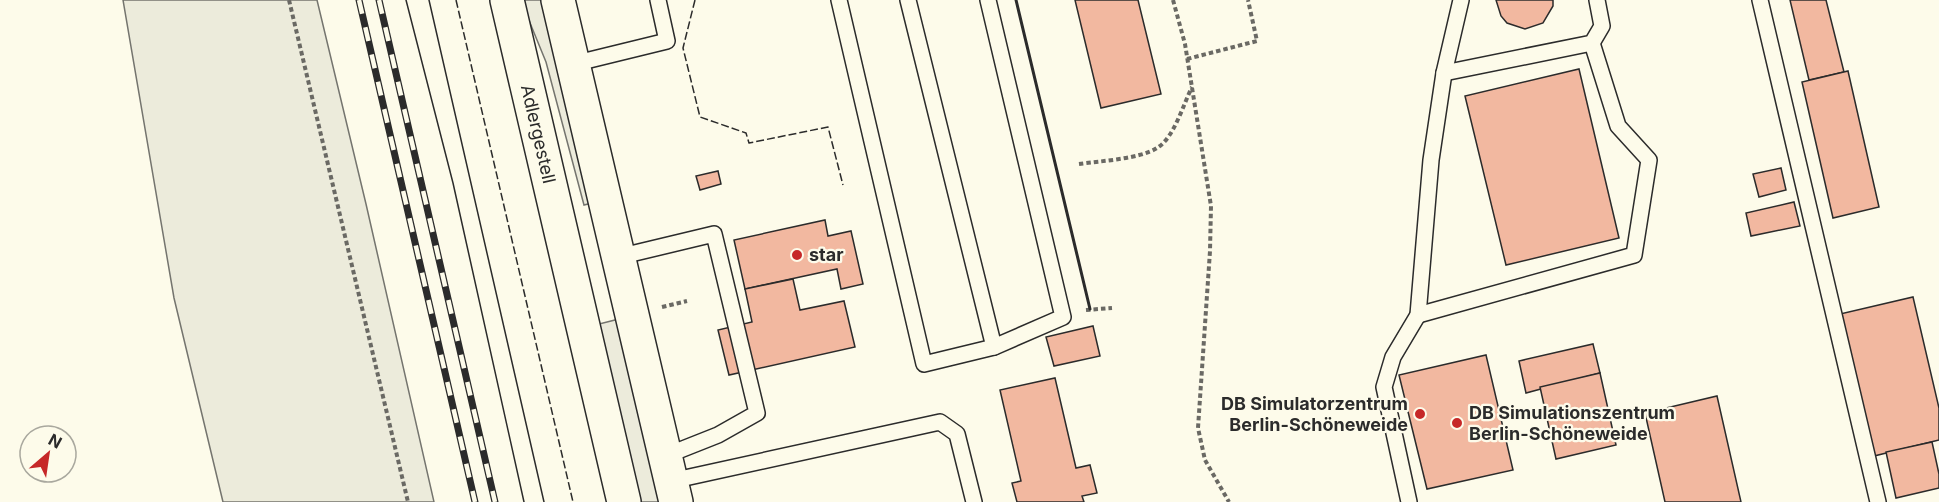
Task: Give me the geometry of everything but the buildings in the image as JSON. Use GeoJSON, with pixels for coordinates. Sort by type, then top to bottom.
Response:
{"type":"FeatureCollection","features":[{"type":"Feature","properties":{"kind":"main road","name":"Adlergestell"},"geometry":{"type":"LineString","coordinates":[[507,0],[624,502]]}},
{"type":"Feature","properties":{"kind":"main road"},"geometry":{"type":"LineString","coordinates":[[558,0],[670,480]]}},
{"type":"Feature","properties":{"kind":"main road"},"geometry":{"type":"LineString","coordinates":[[569,269],[618,257]]}},
{"type":"Feature","properties":{"kind":"lane"},"geometry":{"type":"LineString","coordinates":[[573,64],[667,41],[658,0]]}},
{"type":"Feature","properties":{"kind":"lane"},"geometry":{"type":"LineString","coordinates":[[838,0],[924,364],[994,347],[1063,317],[988,0]]}},
{"type":"Feature","properties":{"kind":"lane"},"geometry":{"type":"LineString","coordinates":[[908,0],[994,347]]}},
{"type":"Feature","properties":{"kind":"lane"},"geometry":{"type":"LineString","coordinates":[[1409,502],[1384,387],[1393,357],[1418,315],[1431,160],[1444,73],[1461,0]]}},
{"type":"Feature","properties":{"kind":"lane"},"geometry":{"type":"LineString","coordinates":[[1418,315],[1634,255],[1649,160],[1618,126],[1592,43],[1602,26],[1597,0]]}},
{"type":"Feature","properties":{"kind":"lane"},"geometry":{"type":"LineString","coordinates":[[1760,0],[1878,502]]}},
{"type":"Feature","properties":{"kind":"lane"},"geometry":{"type":"LineString","coordinates":[[1444,73],[1592,43]]}},
{"type":"Feature","properties":{"kind":"lane"},"geometry":{"type":"LineString","coordinates":[[618,257],[714,234],[757,413],[718,435],[670,480]]}},
{"type":"Feature","properties":{"kind":"lane"},"geometry":{"type":"LineString","coordinates":[[670,480],[940,422],[957,434],[974,502]]}},
{"type":"Feature","properties":{"kind":"path"},"geometry":{"type":"LineString","coordinates":[[289,0],[408,502]]}},
{"type":"Feature","properties":{"kind":"path"},"geometry":{"type":"LineString","coordinates":[[1173,0],[1187,59],[1211,206],[1198,428],[1205,460],[1229,502]]}},
{"type":"Feature","properties":{"kind":"path"},"geometry":{"type":"LineString","coordinates":[[1187,59],[1257,41],[1248,0]]}},
{"type":"Feature","properties":{"kind":"path"},"geometry":{"type":"LineString","coordinates":[[1079,164],[1136,155],[1158,148],[1169,135],[1192,87]]}},
{"type":"Feature","properties":{"kind":"path"},"geometry":{"type":"LineString","coordinates":[[1090,309],[1112,308]]}},
{"type":"Feature","properties":{"kind":"shaded area"},"geometry":{"type":"Polygon","coordinates":[[[123,0],[317,0],[434,502],[223,502],[174,298],[123,0]]]}},
{"type":"Feature","properties":{"kind":"shaded area"},"geometry":{"type":"Polygon","coordinates":[[[523,0],[545,0],[592,203],[584,205],[546,62],[523,0]]]}},
{"type":"Feature","properties":{"kind":"shaded area"},"geometry":{"type":"Polygon","coordinates":[[[619,319],[662,502],[641,502],[599,324],[619,319]]]}},
{"type":"Feature","properties":{"kind":"tram line"},"geometry":{"type":"LineString","coordinates":[[406,0],[453,183],[524,502]]}},
{"type":"Feature","properties":{"kind":"tram line"},"geometry":{"type":"LineString","coordinates":[[429,0],[544,502]]}},
{"type":"Feature","properties":{"kind":"railway"},"geometry":{"type":"LineString","coordinates":[[359,0],[475,502]]}},
{"type":"Feature","properties":{"kind":"railway"},"geometry":{"type":"LineString","coordinates":[[379,0],[495,502]]}},
{"type":"Feature","properties":{"kind":"fence"},"geometry":{"type":"LineString","coordinates":[[456,0],[573,502]]}},
{"type":"Feature","properties":{"kind":"fence"},"geometry":{"type":"LineString","coordinates":[[695,0],[683,48],[700,117],[746,133],[749,143],[828,127],[843,185]]}},
{"type":"Feature","properties":{"kind":"wall"},"geometry":{"type":"LineString","coordinates":[[1016,0],[1090,309]]}},
{"type":"Feature","properties":{"kind":"place","name":"star"},"geometry":{"type":"Point","coordinates":[797,255]}},
{"type":"Feature","properties":{"kind":"place","name":"DB Simulatorzentrum Berlin-Schöneweide"},"geometry":{"type":"Point","coordinates":[1420,414]}},
{"type":"Feature","properties":{"kind":"place","name":"DB Simulationszentrum Berlin-Schöneweide"},"geometry":{"type":"Point","coordinates":[1457,423]}}]}
